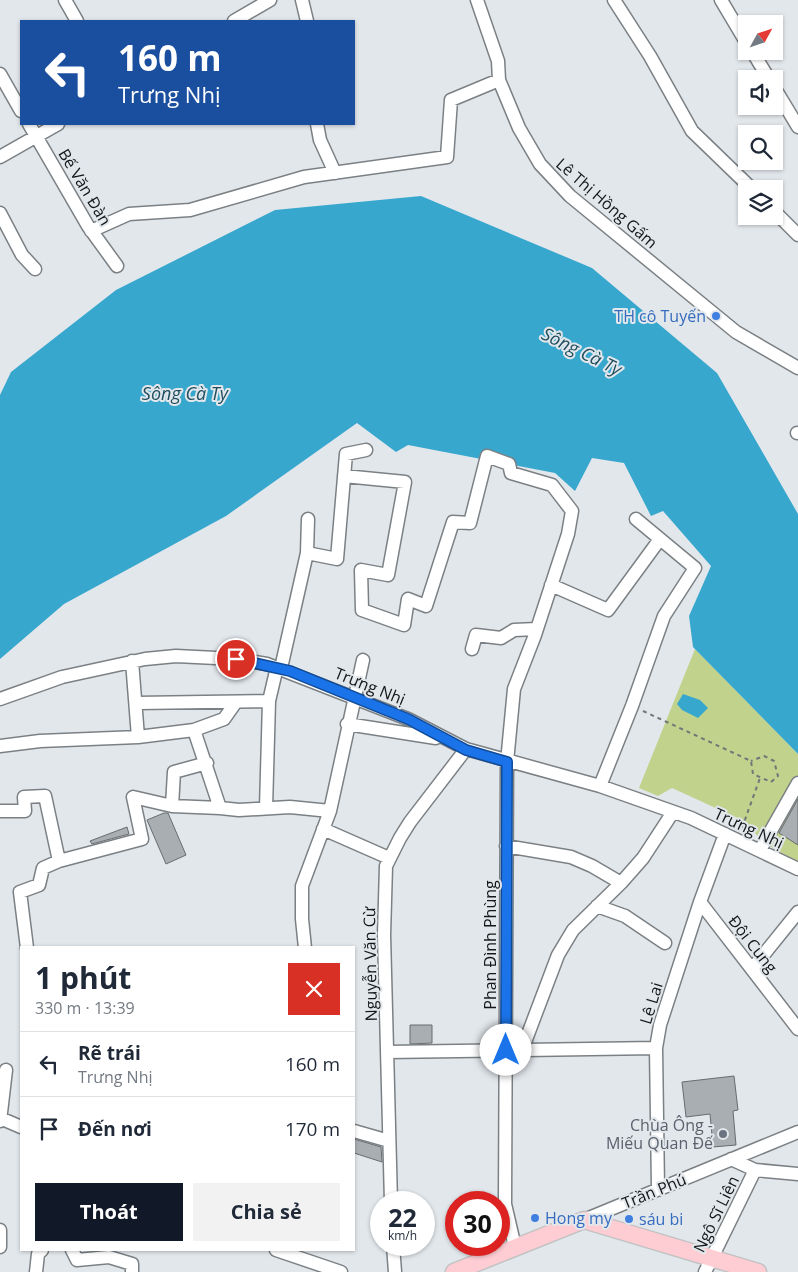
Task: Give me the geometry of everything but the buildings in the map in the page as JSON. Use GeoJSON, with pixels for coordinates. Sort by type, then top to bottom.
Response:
{"type":"FeatureCollection","features":[{"type":"Feature","properties":{"kind":"main road","name":"Trần Phú"},"geometry":{"type":"LineString","coordinates":[[454,1272],[584,1220]]}},
{"type":"Feature","properties":{"kind":"main road"},"geometry":{"type":"LineString","coordinates":[[584,1220],[709,1265],[758,1272]]}},
{"type":"Feature","properties":{"kind":"street"},"geometry":{"type":"LineString","coordinates":[[65,0],[76,20]]}},
{"type":"Feature","properties":{"kind":"street"},"geometry":{"type":"LineString","coordinates":[[236,20],[270,0]]}},
{"type":"Feature","properties":{"kind":"street"},"geometry":{"type":"LineString","coordinates":[[302,0],[307,20]]}},
{"type":"Feature","properties":{"kind":"street","name":"Lê Thị Hồng Gấm"},"geometry":{"type":"LineString","coordinates":[[478,0],[498,61],[499,80],[527,144],[540,164],[558,185],[736,332],[798,368]]}},
{"type":"Feature","properties":{"kind":"street"},"geometry":{"type":"LineString","coordinates":[[614,0],[650,56],[692,131],[743,180]]}},
{"type":"Feature","properties":{"kind":"street"},"geometry":{"type":"LineString","coordinates":[[721,0],[738,29]]}},
{"type":"Feature","properties":{"kind":"street"},"geometry":{"type":"LineString","coordinates":[[0,74],[20,109]]}},
{"type":"Feature","properties":{"kind":"street"},"geometry":{"type":"LineString","coordinates":[[92,231],[129,214],[190,210],[304,177],[447,157],[450,100],[499,80]]}},
{"type":"Feature","properties":{"kind":"street"},"geometry":{"type":"LineString","coordinates":[[783,102],[798,127]]}},
{"type":"Feature","properties":{"kind":"street","name":"Bế Văn Đàn"},"geometry":{"type":"LineString","coordinates":[[30,125],[92,231],[117,266]]}},
{"type":"Feature","properties":{"kind":"street"},"geometry":{"type":"LineString","coordinates":[[0,157],[56,125]]}},
{"type":"Feature","properties":{"kind":"street"},"geometry":{"type":"LineString","coordinates":[[317,125],[320,140],[335,173]]}},
{"type":"Feature","properties":{"kind":"street"},"geometry":{"type":"LineString","coordinates":[[0,213],[22,255],[35,270]]}},
{"type":"Feature","properties":{"kind":"street"},"geometry":{"type":"LineString","coordinates":[[783,220],[798,235]]}},
{"type":"Feature","properties":{"kind":"street"},"geometry":{"type":"LineString","coordinates":[[307,553],[337,558],[346,454],[366,450]]}},
{"type":"Feature","properties":{"kind":"street","name":"Phan Đình Phùng"},"geometry":{"type":"LineString","coordinates":[[344,476],[405,482],[388,575],[361,570],[362,610],[404,625],[408,599],[426,606],[453,522],[470,523],[487,456],[510,464],[511,473],[552,485],[572,511],[568,534],[537,629],[514,689],[507,762],[505,1204],[515,1247]]}},
{"type":"Feature","properties":{"kind":"street"},"geometry":{"type":"LineString","coordinates":[[266,808],[269,702],[307,553],[308,519]]}},
{"type":"Feature","properties":{"kind":"street"},"geometry":{"type":"LineString","coordinates":[[600,786],[632,706],[664,616],[695,568],[636,519]]}},
{"type":"Feature","properties":{"kind":"street"},"geometry":{"type":"LineString","coordinates":[[551,585],[608,610],[660,539]]}},
{"type":"Feature","properties":{"kind":"street"},"geometry":{"type":"LineString","coordinates":[[472,649],[476,635],[501,638],[514,630],[537,629]]}},
{"type":"Feature","properties":{"kind":"street","name":"Trưng Nhị"},"geometry":{"type":"LineString","coordinates":[[0,699],[62,676],[132,661],[176,656],[236,659],[279,668],[408,719],[466,750],[600,786],[691,818],[798,869]]}},
{"type":"Feature","properties":{"kind":"street"},"geometry":{"type":"LineString","coordinates":[[305,946],[302,919],[302,886],[330,812],[347,724],[363,660]]}},
{"type":"Feature","properties":{"kind":"street"},"geometry":{"type":"LineString","coordinates":[[132,661],[138,737]]}},
{"type":"Feature","properties":{"kind":"street"},"geometry":{"type":"LineString","coordinates":[[0,746],[40,741],[138,737],[194,730],[224,719],[236,702]]}},
{"type":"Feature","properties":{"kind":"street"},"geometry":{"type":"LineString","coordinates":[[136,703],[269,702]]}},
{"type":"Feature","properties":{"kind":"street"},"geometry":{"type":"LineString","coordinates":[[347,724],[446,739]]}},
{"type":"Feature","properties":{"kind":"street"},"geometry":{"type":"LineString","coordinates":[[194,730],[207,763],[220,808]]}},
{"type":"Feature","properties":{"kind":"street","name":"Nguyễn Văn Cừ"},"geometry":{"type":"LineString","coordinates":[[391,1191],[384,934],[385,878],[389,858],[410,822],[466,750]]}},
{"type":"Feature","properties":{"kind":"street"},"geometry":{"type":"LineString","coordinates":[[172,806],[174,772],[207,763]]}},
{"type":"Feature","properties":{"kind":"street"},"geometry":{"type":"LineString","coordinates":[[760,850],[798,783]]}},
{"type":"Feature","properties":{"kind":"street"},"geometry":{"type":"LineString","coordinates":[[0,811],[25,811],[24,797],[44,796],[59,861]]}},
{"type":"Feature","properties":{"kind":"street"},"geometry":{"type":"LineString","coordinates":[[27,946],[20,892],[39,884],[43,868],[59,861],[142,839],[133,797],[172,806],[220,808],[290,807],[330,812]]}},
{"type":"Feature","properties":{"kind":"street"},"geometry":{"type":"LineString","coordinates":[[522,1050],[558,955],[573,930],[621,883],[643,858],[674,812]]}},
{"type":"Feature","properties":{"kind":"street"},"geometry":{"type":"LineString","coordinates":[[323,829],[389,858]]}},
{"type":"Feature","properties":{"kind":"street","name":"Lê Lai"},"geometry":{"type":"LineString","coordinates":[[658,1189],[656,1048],[660,1025],[700,902],[725,834]]}},
{"type":"Feature","properties":{"kind":"street"},"geometry":{"type":"LineString","coordinates":[[506,846],[571,857],[592,866],[621,883]]}},
{"type":"Feature","properties":{"kind":"street","name":"Đội Cung"},"geometry":{"type":"LineString","coordinates":[[700,902],[798,1029]]}},
{"type":"Feature","properties":{"kind":"street"},"geometry":{"type":"LineString","coordinates":[[597,906],[625,916],[665,943]]}},
{"type":"Feature","properties":{"kind":"street"},"geometry":{"type":"LineString","coordinates":[[752,969],[798,912]]}},
{"type":"Feature","properties":{"kind":"street"},"geometry":{"type":"LineString","coordinates":[[387,1052],[656,1048]]}},
{"type":"Feature","properties":{"kind":"street"},"geometry":{"type":"LineString","coordinates":[[6,1070],[0,1119],[20,1127]]}},
{"type":"Feature","properties":{"kind":"street"},"geometry":{"type":"LineString","coordinates":[[355,1131],[389,1141]]}},
{"type":"Feature","properties":{"kind":"street","name":"Trần Phú"},"geometry":{"type":"LineString","coordinates":[[584,1220],[798,1132]]}},
{"type":"Feature","properties":{"kind":"street"},"geometry":{"type":"LineString","coordinates":[[731,1159],[755,1170],[798,1174]]}},
{"type":"Feature","properties":{"kind":"street","name":"Ngô Sĩ Liên"},"geometry":{"type":"LineString","coordinates":[[709,1265],[755,1170]]}},
{"type":"Feature","properties":{"kind":"street"},"geometry":{"type":"LineString","coordinates":[[0,1230],[0,1247]]}},
{"type":"Feature","properties":{"kind":"street"},"geometry":{"type":"LineString","coordinates":[[36,1272],[38,1254],[41,1251]]}},
{"type":"Feature","properties":{"kind":"street"},"geometry":{"type":"LineString","coordinates":[[73,1251],[78,1260],[109,1257],[132,1264],[132,1272]]}},
{"type":"Feature","properties":{"kind":"street"},"geometry":{"type":"LineString","coordinates":[[279,1251],[341,1272]]}},
{"type":"Feature","properties":{"kind":"street"},"geometry":{"type":"LineString","coordinates":[[394,1256],[395,1272]]}},
{"type":"Feature","properties":{"kind":"path"},"geometry":{"type":"LineString","coordinates":[[632,706],[751,761],[764,756],[774,761],[778,776],[771,782],[760,778],[753,774],[751,761]]}},
{"type":"Feature","properties":{"kind":"path"},"geometry":{"type":"LineString","coordinates":[[739,840],[760,778]]}},
{"type":"Feature","properties":{"kind":"green space"},"geometry":{"type":"Polygon","coordinates":[[[695,649],[798,754],[798,862],[764,843],[744,821],[672,788],[658,796],[639,788],[695,649]]]}},
{"type":"Feature","properties":{"kind":"water","name":"Sông Cà Ty"},"geometry":{"type":"Polygon","coordinates":[[[421,196],[592,268],[717,373],[798,514],[798,754],[693,647],[689,616],[711,566],[663,511],[651,516],[624,463],[592,458],[575,491],[555,473],[408,445],[396,452],[357,423],[226,516],[64,604],[0,659],[0,395],[11,372],[116,290],[275,210],[421,196]]]}},
{"type":"Feature","properties":{"kind":"water"},"geometry":{"type":"Polygon","coordinates":[[[683,694],[700,700],[708,708],[698,718],[682,710],[677,704],[683,694]]]}},
{"type":"Feature","properties":{"kind":"place","name":"TH cô Tuyến"},"geometry":{"type":"Point","coordinates":[716,316]}},
{"type":"Feature","properties":{"kind":"place","name":"Chùa Ông - Miếu Quan Đế"},"geometry":{"type":"Point","coordinates":[723,1134]}},
{"type":"Feature","properties":{"kind":"place","name":"Hong my"},"geometry":{"type":"Point","coordinates":[535,1218]}},
{"type":"Feature","properties":{"kind":"place","name":"sáu bi"},"geometry":{"type":"Point","coordinates":[629,1219]}},
{"type":"Feature","properties":{"kind":"route"},"geometry":{"type":"LineString","coordinates":[[236,659],[267,664],[290,671],[408,719],[466,750],[507,762],[506,1050]]}}]}
